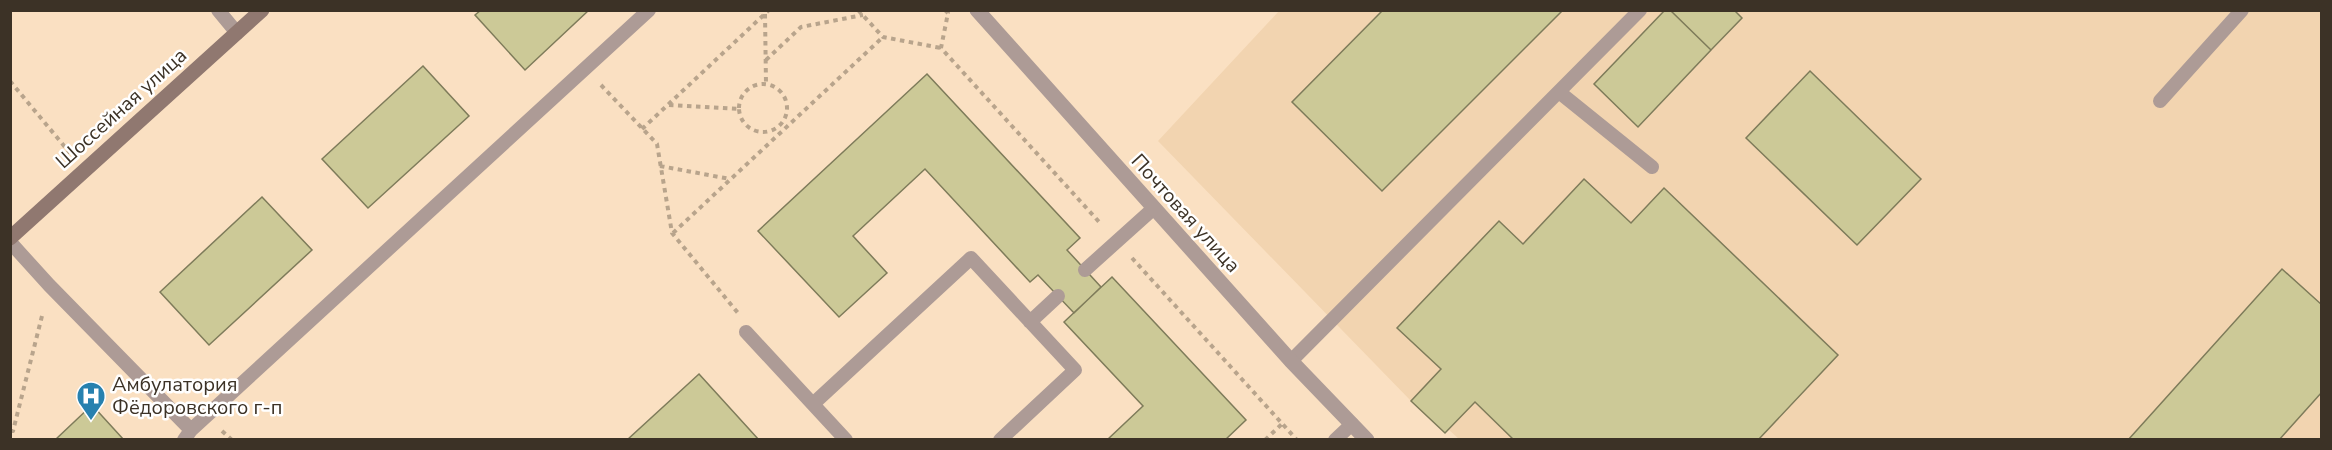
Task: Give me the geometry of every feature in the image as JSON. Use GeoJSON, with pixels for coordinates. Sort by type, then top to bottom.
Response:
{"type":"FeatureCollection","features":[{"type":"Feature","properties":{"kind":"main road","name":"Шоссейная улица"},"geometry":{"type":"LineString","coordinates":[[10,240],[84,170],[262,10]]}},
{"type":"Feature","properties":{"kind":"street","name":"Почтовая улица"},"geometry":{"type":"LineString","coordinates":[[977,10],[1291,361],[1367,440]]}},
{"type":"Feature","properties":{"kind":"lane"},"geometry":{"type":"LineString","coordinates":[[218,10],[237,33]]}},
{"type":"Feature","properties":{"kind":"lane"},"geometry":{"type":"LineString","coordinates":[[10,240],[187,435],[649,10]]}},
{"type":"Feature","properties":{"kind":"lane"},"geometry":{"type":"LineString","coordinates":[[1291,361],[1640,10]]}},
{"type":"Feature","properties":{"kind":"lane"},"geometry":{"type":"LineString","coordinates":[[2160,101],[2242,10]]}},
{"type":"Feature","properties":{"kind":"lane"},"geometry":{"type":"LineString","coordinates":[[1559,92],[1652,167]]}},
{"type":"Feature","properties":{"kind":"lane"},"geometry":{"type":"LineString","coordinates":[[1085,270],[1154,208]]}},
{"type":"Feature","properties":{"kind":"lane"},"geometry":{"type":"LineString","coordinates":[[813,404],[971,258],[1075,370],[1000,440]]}},
{"type":"Feature","properties":{"kind":"lane"},"geometry":{"type":"LineString","coordinates":[[1030,322],[1058,296]]}},
{"type":"Feature","properties":{"kind":"lane"},"geometry":{"type":"LineString","coordinates":[[747,332],[846,440]]}},
{"type":"Feature","properties":{"kind":"lane"},"geometry":{"type":"LineString","coordinates":[[1335,440],[1352,424]]}},
{"type":"Feature","properties":{"kind":"path"},"geometry":{"type":"LineString","coordinates":[[642,129],[769,10]]}},
{"type":"Feature","properties":{"kind":"path"},"geometry":{"type":"LineString","coordinates":[[858,10],[883,37],[941,48]]}},
{"type":"Feature","properties":{"kind":"path"},"geometry":{"type":"LineString","coordinates":[[765,14],[766,84]]}},
{"type":"Feature","properties":{"kind":"path"},"geometry":{"type":"LineString","coordinates":[[765,60],[801,27],[862,15]]}},
{"type":"Feature","properties":{"kind":"path"},"geometry":{"type":"LineString","coordinates":[[672,233],[780,129],[883,37]]}},
{"type":"Feature","properties":{"kind":"path"},"geometry":{"type":"LineString","coordinates":[[585,67],[657,144],[672,233],[735,307],[747,332]]}},
{"type":"Feature","properties":{"kind":"path"},"geometry":{"type":"LineString","coordinates":[[10,81],[84,170]]}},
{"type":"Feature","properties":{"kind":"path"},"geometry":{"type":"LineString","coordinates":[[766,84],[779,90],[786,101],[786,115],[780,129],[766,132],[753,130],[743,122],[739,110],[742,96],[753,87],[766,84]]}},
{"type":"Feature","properties":{"kind":"path"},"geometry":{"type":"LineString","coordinates":[[669,105],[739,110]]}},
{"type":"Feature","properties":{"kind":"path"},"geometry":{"type":"LineString","coordinates":[[660,166],[730,179]]}},
{"type":"Feature","properties":{"kind":"path"},"geometry":{"type":"LineString","coordinates":[[10,431],[13,431],[49,285]]}},
{"type":"Feature","properties":{"kind":"path"},"geometry":{"type":"LineString","coordinates":[[1265,440],[1282,423]]}},
{"type":"Feature","properties":{"kind":"shaded area"},"geometry":{"type":"Polygon","coordinates":[[[1279,11],[2321,11],[2321,439],[1459,439],[1449,430],[1445,433],[1411,401],[1158,141],[1279,11]]]}},
{"type":"Feature","properties":{"kind":"building"},"geometry":{"type":"Polygon","coordinates":[[[481,10],[589,10],[525,70],[475,15],[481,10]]]}},
{"type":"Feature","properties":{"kind":"building"},"geometry":{"type":"Polygon","coordinates":[[[1383,10],[1563,10],[1382,191],[1292,102],[1383,10]]]}},
{"type":"Feature","properties":{"kind":"building"},"geometry":{"type":"Polygon","coordinates":[[[1665,10],[1670,10],[1711,50],[1638,127],[1594,84],[1665,10]]]}},
{"type":"Feature","properties":{"kind":"building"},"geometry":{"type":"Polygon","coordinates":[[[1670,10],[1734,10],[1742,18],[1711,50],[1670,10]]]}},
{"type":"Feature","properties":{"kind":"building"},"geometry":{"type":"Polygon","coordinates":[[[423,66],[469,116],[368,208],[322,159],[423,66]]]}},
{"type":"Feature","properties":{"kind":"building"},"geometry":{"type":"Polygon","coordinates":[[[1810,71],[1921,179],[1857,245],[1746,138],[1810,71]]]}},
{"type":"Feature","properties":{"kind":"building"},"geometry":{"type":"Polygon","coordinates":[[[927,74],[1080,238],[1067,250],[1101,287],[1074,313],[1038,275],[1030,282],[925,169],[853,236],[887,273],[839,317],[758,231],[927,74]]]}},
{"type":"Feature","properties":{"kind":"building"},"geometry":{"type":"Polygon","coordinates":[[[1584,179],[1631,223],[1664,188],[1838,355],[1758,440],[1514,440],[1475,402],[1445,433],[1411,401],[1441,369],[1397,328],[1499,221],[1523,244],[1584,179]]]}},
{"type":"Feature","properties":{"kind":"building"},"geometry":{"type":"Polygon","coordinates":[[[262,197],[312,250],[209,345],[160,292],[262,197]]]}},
{"type":"Feature","properties":{"kind":"building"},"geometry":{"type":"Polygon","coordinates":[[[2282,269],[2322,305],[2322,392],[2279,440],[2128,440],[2282,269]]]}},
{"type":"Feature","properties":{"kind":"building"},"geometry":{"type":"Polygon","coordinates":[[[1112,277],[1246,420],[1225,440],[1107,440],[1143,406],[1064,322],[1112,277]]]}},
{"type":"Feature","properties":{"kind":"building"},"geometry":{"type":"Polygon","coordinates":[[[699,374],[759,440],[627,440],[699,374]]]}},
{"type":"Feature","properties":{"kind":"building","name":"Амбулатория Фёдоровского г-п"},"geometry":{"type":"Polygon","coordinates":[[[92,405],[124,440],[55,440],[92,405]]]}},
{"type":"Feature","properties":{"kind":"place","name":"Амбулатория Фёдоровского г-п"},"geometry":{"type":"Point","coordinates":[91,422]}}]}
